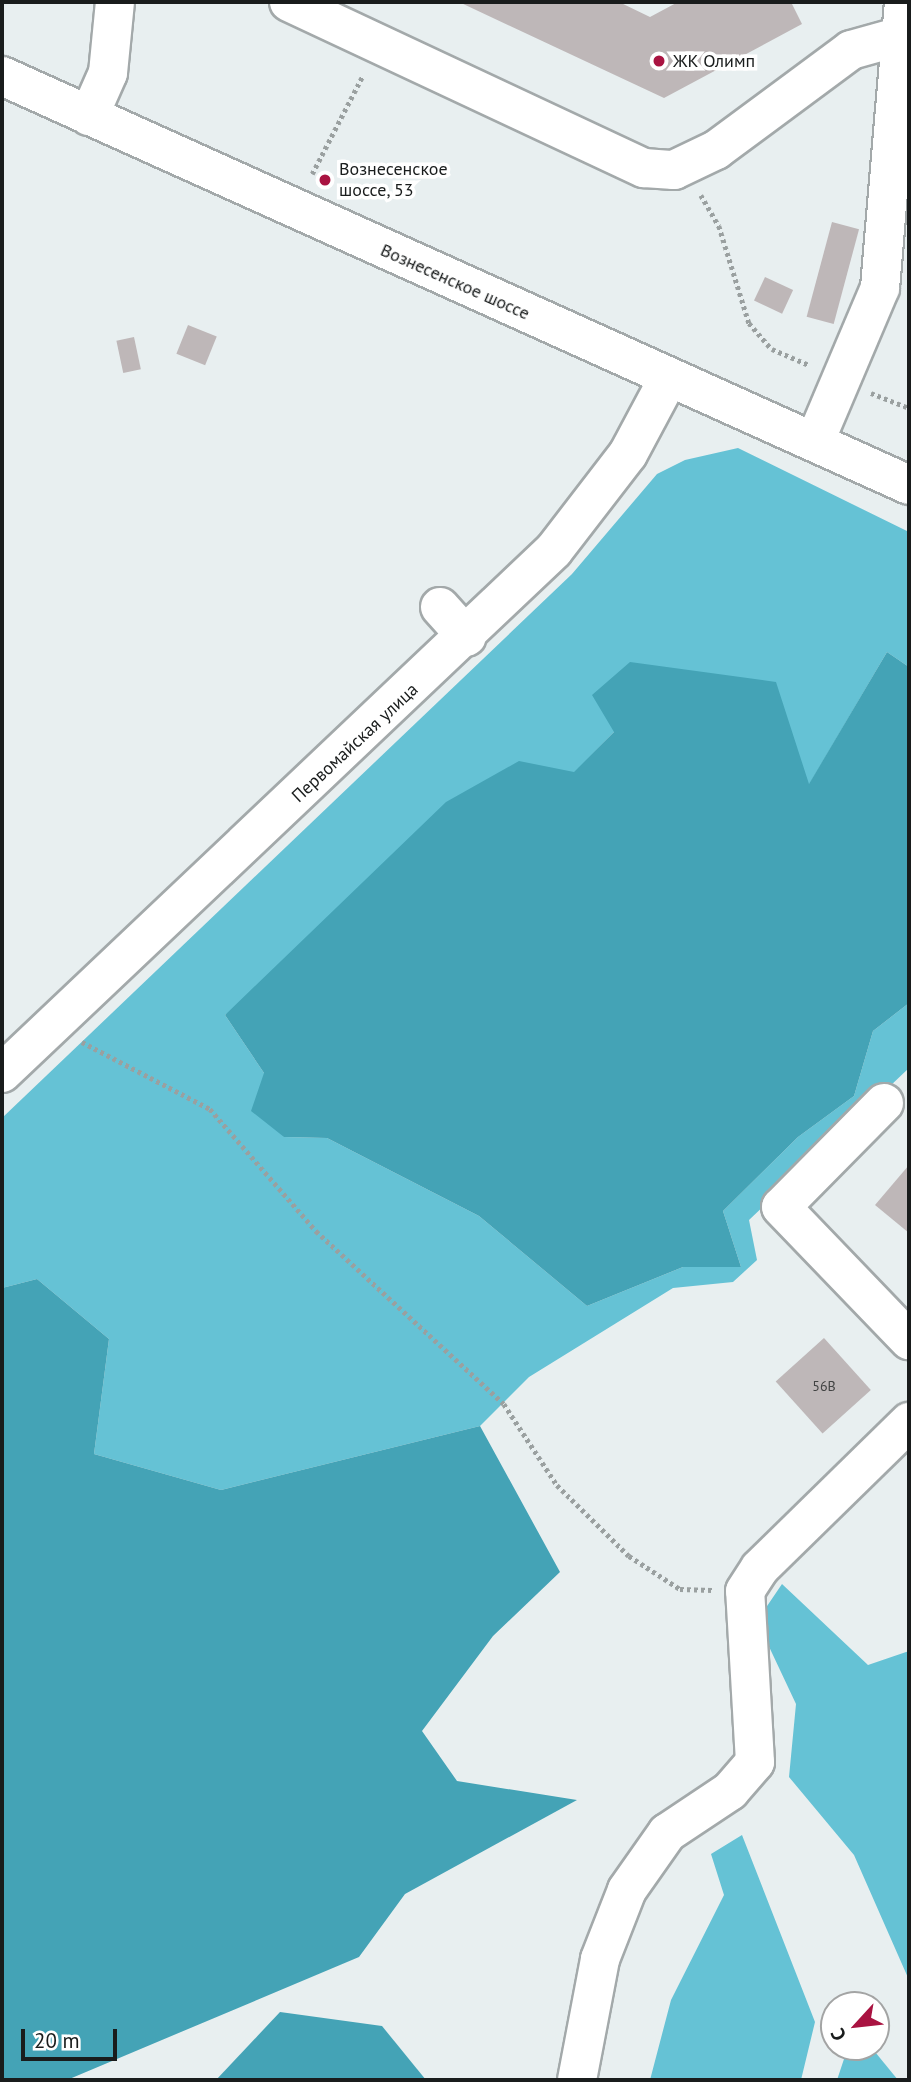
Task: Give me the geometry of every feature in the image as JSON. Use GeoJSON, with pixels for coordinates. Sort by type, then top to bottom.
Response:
{"type":"FeatureCollection","features":[{"type":"Feature","properties":{"kind":"main road"},"geometry":{"type":"LineString","coordinates":[[89,116],[108,73],[115,2]]}},
{"type":"Feature","properties":{"kind":"main road"},"geometry":{"type":"LineString","coordinates":[[289,2],[644,168],[683,166],[716,150],[851,50],[902,19]]}},
{"type":"Feature","properties":{"kind":"main road"},"geometry":{"type":"LineString","coordinates":[[816,441],[880,288],[903,105],[902,19]]}},
{"type":"Feature","properties":{"kind":"main road","name":"Вознесенское шоссе"},"geometry":{"type":"LineString","coordinates":[[2,76],[668,379],[816,441],[909,485]]}},
{"type":"Feature","properties":{"kind":"main road","name":"Первомайская улица"},"geometry":{"type":"LineString","coordinates":[[2,1073],[467,638],[554,550],[620,465],[668,379]]}},
{"type":"Feature","properties":{"kind":"main road"},"geometry":{"type":"LineString","coordinates":[[440,607],[467,638]]}},
{"type":"Feature","properties":{"kind":"main road"},"geometry":{"type":"LineString","coordinates":[[884,1103],[780,1207],[909,1340]]}},
{"type":"Feature","properties":{"kind":"main road"},"geometry":{"type":"LineString","coordinates":[[577,2080],[600,1959],[627,1890],[667,1833],[730,1791],[755,1762],[745,1591],[760,1568],[909,1422]]}},
{"type":"Feature","properties":{"kind":"path"},"geometry":{"type":"LineString","coordinates":[[312,174],[379,44]]}},
{"type":"Feature","properties":{"kind":"path"},"geometry":{"type":"LineString","coordinates":[[683,166],[719,226],[749,323],[772,349],[909,408]]}},
{"type":"Feature","properties":{"kind":"path"},"geometry":{"type":"LineString","coordinates":[[58,1021],[89,1048],[211,1108],[316,1230],[504,1404],[557,1485],[629,1556],[680,1589],[745,1591]]}},
{"type":"Feature","properties":{"kind":"shaded area"},"geometry":{"type":"Polygon","coordinates":[[[738,448],[909,532],[909,667],[887,652],[809,785],[695,675],[630,663],[614,732],[574,773],[225,1015],[264,1073],[284,1137],[327,1138],[479,1216],[587,1306],[683,1267],[741,1267],[723,1211],[798,1137],[854,1096],[873,1031],[909,1003],[909,1068],[749,1220],[757,1260],[733,1282],[673,1288],[529,1377],[480,1426],[221,1490],[94,1454],[109,1339],[37,1279],[2,1288],[2,1118],[572,574],[657,474],[685,460],[738,448]]]}},
{"type":"Feature","properties":{"kind":"shaded area"},"geometry":{"type":"Polygon","coordinates":[[[887,652],[909,667],[909,1003],[873,1031],[854,1096],[798,1137],[723,1211],[741,1267],[683,1267],[587,1306],[479,1216],[327,1138],[284,1137],[251,1111],[264,1073],[225,1015],[446,802],[519,761],[574,772],[614,732],[592,695],[630,662],[776,682],[809,784],[887,652]]]}},
{"type":"Feature","properties":{"kind":"shaded area"},"geometry":{"type":"Polygon","coordinates":[[[37,1279],[109,1339],[94,1454],[221,1490],[480,1426],[560,1572],[493,1636],[422,1731],[457,1781],[577,1800],[405,1894],[359,1957],[67,2080],[2,2080],[2,1288],[37,1279]]]}},
{"type":"Feature","properties":{"kind":"shaded area"},"geometry":{"type":"Polygon","coordinates":[[[782,1584],[868,1665],[909,1651],[909,1980],[854,1855],[789,1777],[796,1704],[757,1621],[782,1584]]]}},
{"type":"Feature","properties":{"kind":"shaded area"},"geometry":{"type":"Polygon","coordinates":[[[742,1835],[815,2022],[801,2080],[650,2080],[671,2000],[724,1895],[711,1854],[742,1835]]]}},
{"type":"Feature","properties":{"kind":"shaded area"},"geometry":{"type":"Polygon","coordinates":[[[280,2012],[382,2026],[426,2080],[216,2080],[280,2012]]]}},
{"type":"Feature","properties":{"kind":"shaded area"},"geometry":{"type":"Polygon","coordinates":[[[843,2061],[882,2061],[898,2080],[837,2080],[843,2061]]]}},
{"type":"Feature","properties":{"kind":"building","name":"ЖК Олимп"},"geometry":{"type":"Polygon","coordinates":[[[459,2],[619,2],[650,17],[678,2],[796,2],[792,4],[802,24],[664,98],[459,2]]]}},
{"type":"Feature","properties":{"kind":"building"},"geometry":{"type":"Polygon","coordinates":[[[832,222],[859,229],[834,324],[807,317],[832,222]]]}},
{"type":"Feature","properties":{"kind":"building"},"geometry":{"type":"Polygon","coordinates":[[[765,277],[793,290],[782,314],[754,301],[765,277]]]}},
{"type":"Feature","properties":{"kind":"building"},"geometry":{"type":"Polygon","coordinates":[[[188,325],[217,337],[205,365],[176,354],[188,325]]]}},
{"type":"Feature","properties":{"kind":"building"},"geometry":{"type":"Polygon","coordinates":[[[134,337],[141,369],[123,373],[116,341],[134,337]]]}},
{"type":"Feature","properties":{"kind":"building"},"geometry":{"type":"Polygon","coordinates":[[[909,1165],[909,1233],[875,1205],[909,1165]]]}},
{"type":"Feature","properties":{"kind":"building"},"geometry":{"type":"Polygon","coordinates":[[[824,1338],[871,1390],[823,1434],[776,1381],[824,1338]]]}},
{"type":"Feature","properties":{"kind":"place","name":"ЖК Олимп"},"geometry":{"type":"Point","coordinates":[659,61]}},
{"type":"Feature","properties":{"kind":"place","name":"Вознесенское шоссе, 53"},"geometry":{"type":"Point","coordinates":[325,180]}}]}
